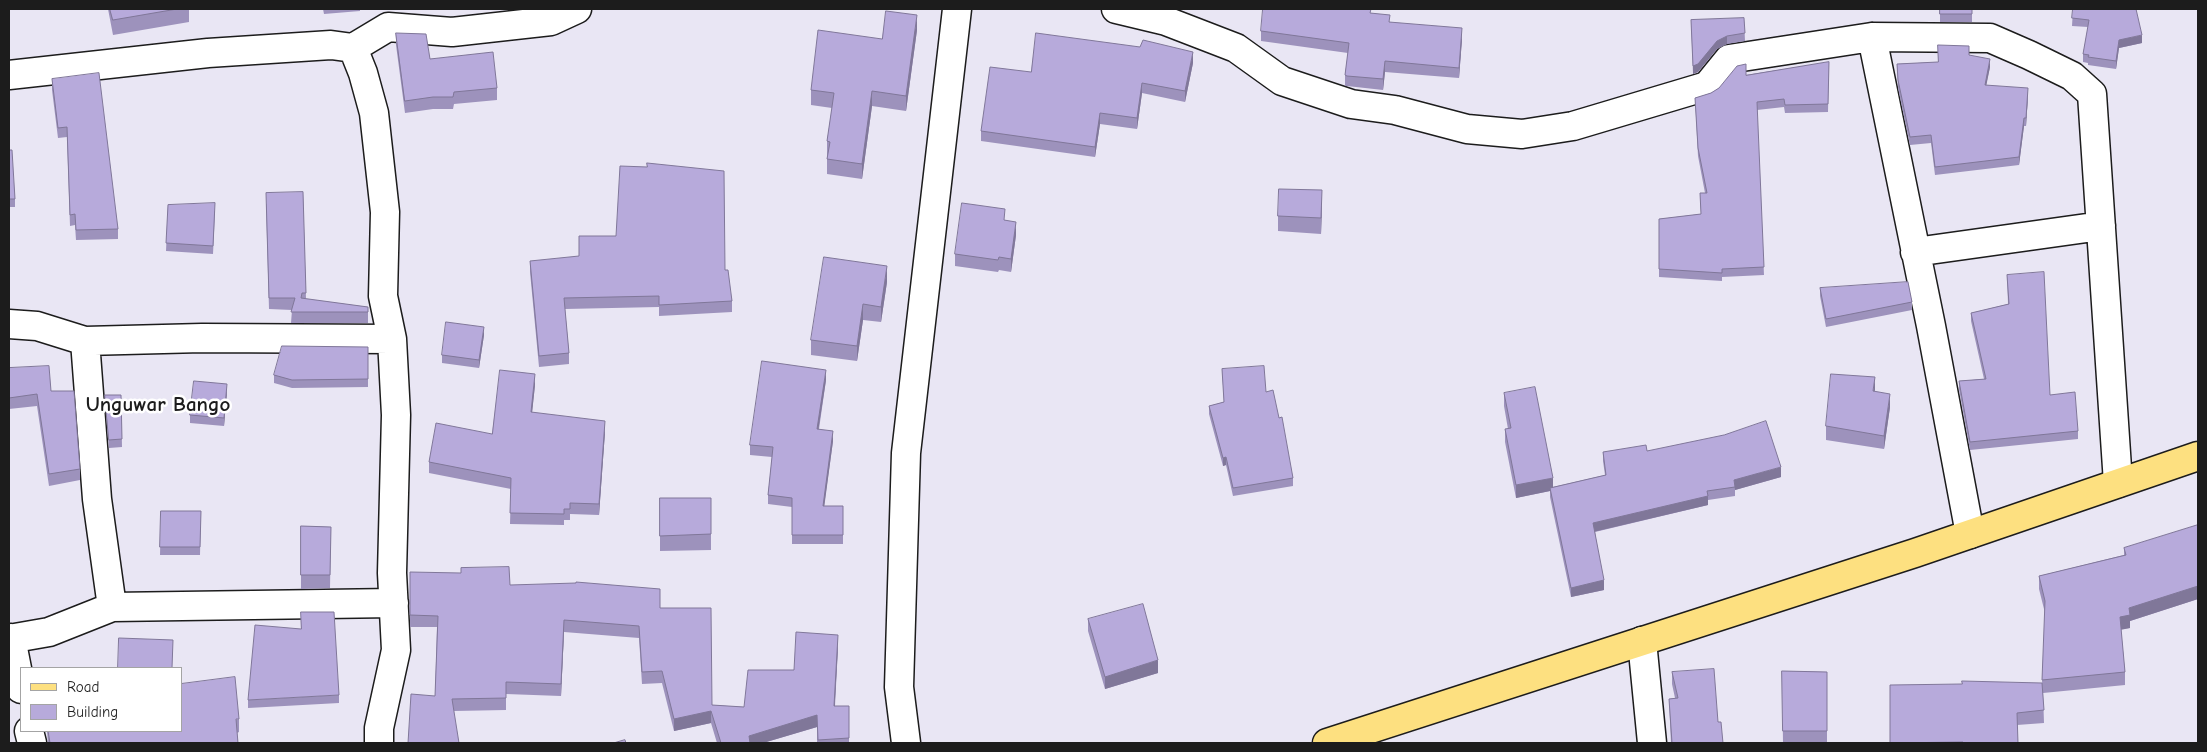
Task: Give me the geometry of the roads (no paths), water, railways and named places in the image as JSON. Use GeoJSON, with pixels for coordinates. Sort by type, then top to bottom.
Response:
{"type":"FeatureCollection","features":[{"type":"Feature","properties":{"kind":"main road"},"geometry":{"type":"LineString","coordinates":[[1327,743],[1970,534],[2198,456]]}},
{"type":"Feature","properties":{"kind":"street"},"geometry":{"type":"LineString","coordinates":[[9,75],[208,53],[331,45],[353,48],[388,27],[452,32],[551,21],[577,9]]}},
{"type":"Feature","properties":{"kind":"street"},"geometry":{"type":"LineString","coordinates":[[906,743],[898,687],[906,453],[957,9]]}},
{"type":"Feature","properties":{"kind":"street"},"geometry":{"type":"LineString","coordinates":[[1116,9],[1166,21],[1236,48],[1282,81],[1351,104],[1395,110],[1467,129],[1522,134],[1573,126],[1707,86],[1729,59],[1872,37],[1990,38],[2029,55],[2072,76],[2092,94],[2118,483]]}},
{"type":"Feature","properties":{"kind":"street"},"geometry":{"type":"LineString","coordinates":[[1872,37],[1916,252],[1970,534]]}},
{"type":"Feature","properties":{"kind":"street"},"geometry":{"type":"LineString","coordinates":[[353,48],[363,72],[374,112],[384,212],[382,296],[392,339],[396,415],[392,574],[396,650],[379,728],[379,743]]}},
{"type":"Feature","properties":{"kind":"street"},"geometry":{"type":"LineString","coordinates":[[1916,252],[2101,226]]}},
{"type":"Feature","properties":{"kind":"street"},"geometry":{"type":"LineString","coordinates":[[9,324],[37,326],[86,341],[202,338],[392,339]]}},
{"type":"Feature","properties":{"kind":"street"},"geometry":{"type":"LineString","coordinates":[[86,341],[97,500],[112,607]]}},
{"type":"Feature","properties":{"kind":"street"},"geometry":{"type":"LineString","coordinates":[[20,684],[10,639],[49,632],[112,607],[394,603]]}},
{"type":"Feature","properties":{"kind":"street"},"geometry":{"type":"LineString","coordinates":[[1642,641],[1652,743]]}},
{"type":"Feature","properties":{"kind":"district","name":"Unguwar Bango"},"geometry":{"type":"Point","coordinates":[158,405]}}]}
